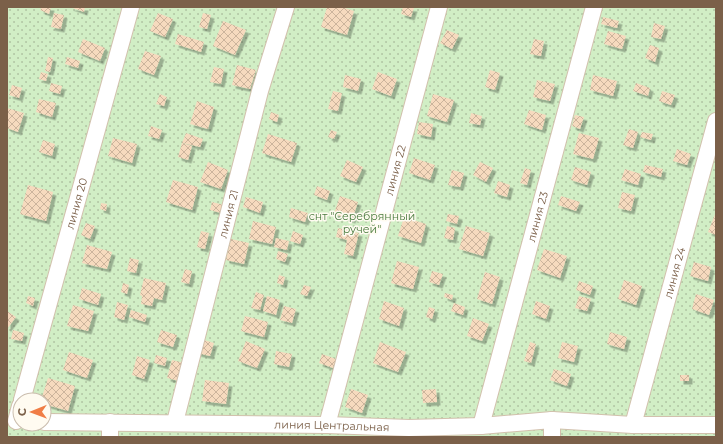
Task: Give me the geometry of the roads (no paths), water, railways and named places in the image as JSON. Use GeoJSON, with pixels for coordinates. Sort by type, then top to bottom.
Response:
{"type":"FeatureCollection","features":[{"type":"Feature","properties":{"kind":"street","name":"линия 20"},"geometry":{"type":"LineString","coordinates":[[24,392],[131,7]]}},
{"type":"Feature","properties":{"kind":"street","name":"линия 21"},"geometry":{"type":"LineString","coordinates":[[174,422],[260,91],[286,7]]}},
{"type":"Feature","properties":{"kind":"street","name":"линия 22"},"geometry":{"type":"LineString","coordinates":[[327,425],[439,7]]}},
{"type":"Feature","properties":{"kind":"street","name":"линия 23"},"geometry":{"type":"LineString","coordinates":[[481,426],[594,7]]}},
{"type":"Feature","properties":{"kind":"street","name":"линия 24"},"geometry":{"type":"LineString","coordinates":[[633,425],[716,121]]}},
{"type":"Feature","properties":{"kind":"street","name":"линия Центральная"},"geometry":{"type":"LineString","coordinates":[[52,423],[110,430],[174,422],[259,431],[327,425],[410,432],[552,420],[708,429]]}},
{"type":"Feature","properties":{"kind":"street"},"geometry":{"type":"LineString","coordinates":[[552,420],[552,437]]}},
{"type":"Feature","properties":{"kind":"park label","name":"снт \"Серебрянный ручей\""},"geometry":{"type":"Point","coordinates":[362,222]}}]}
